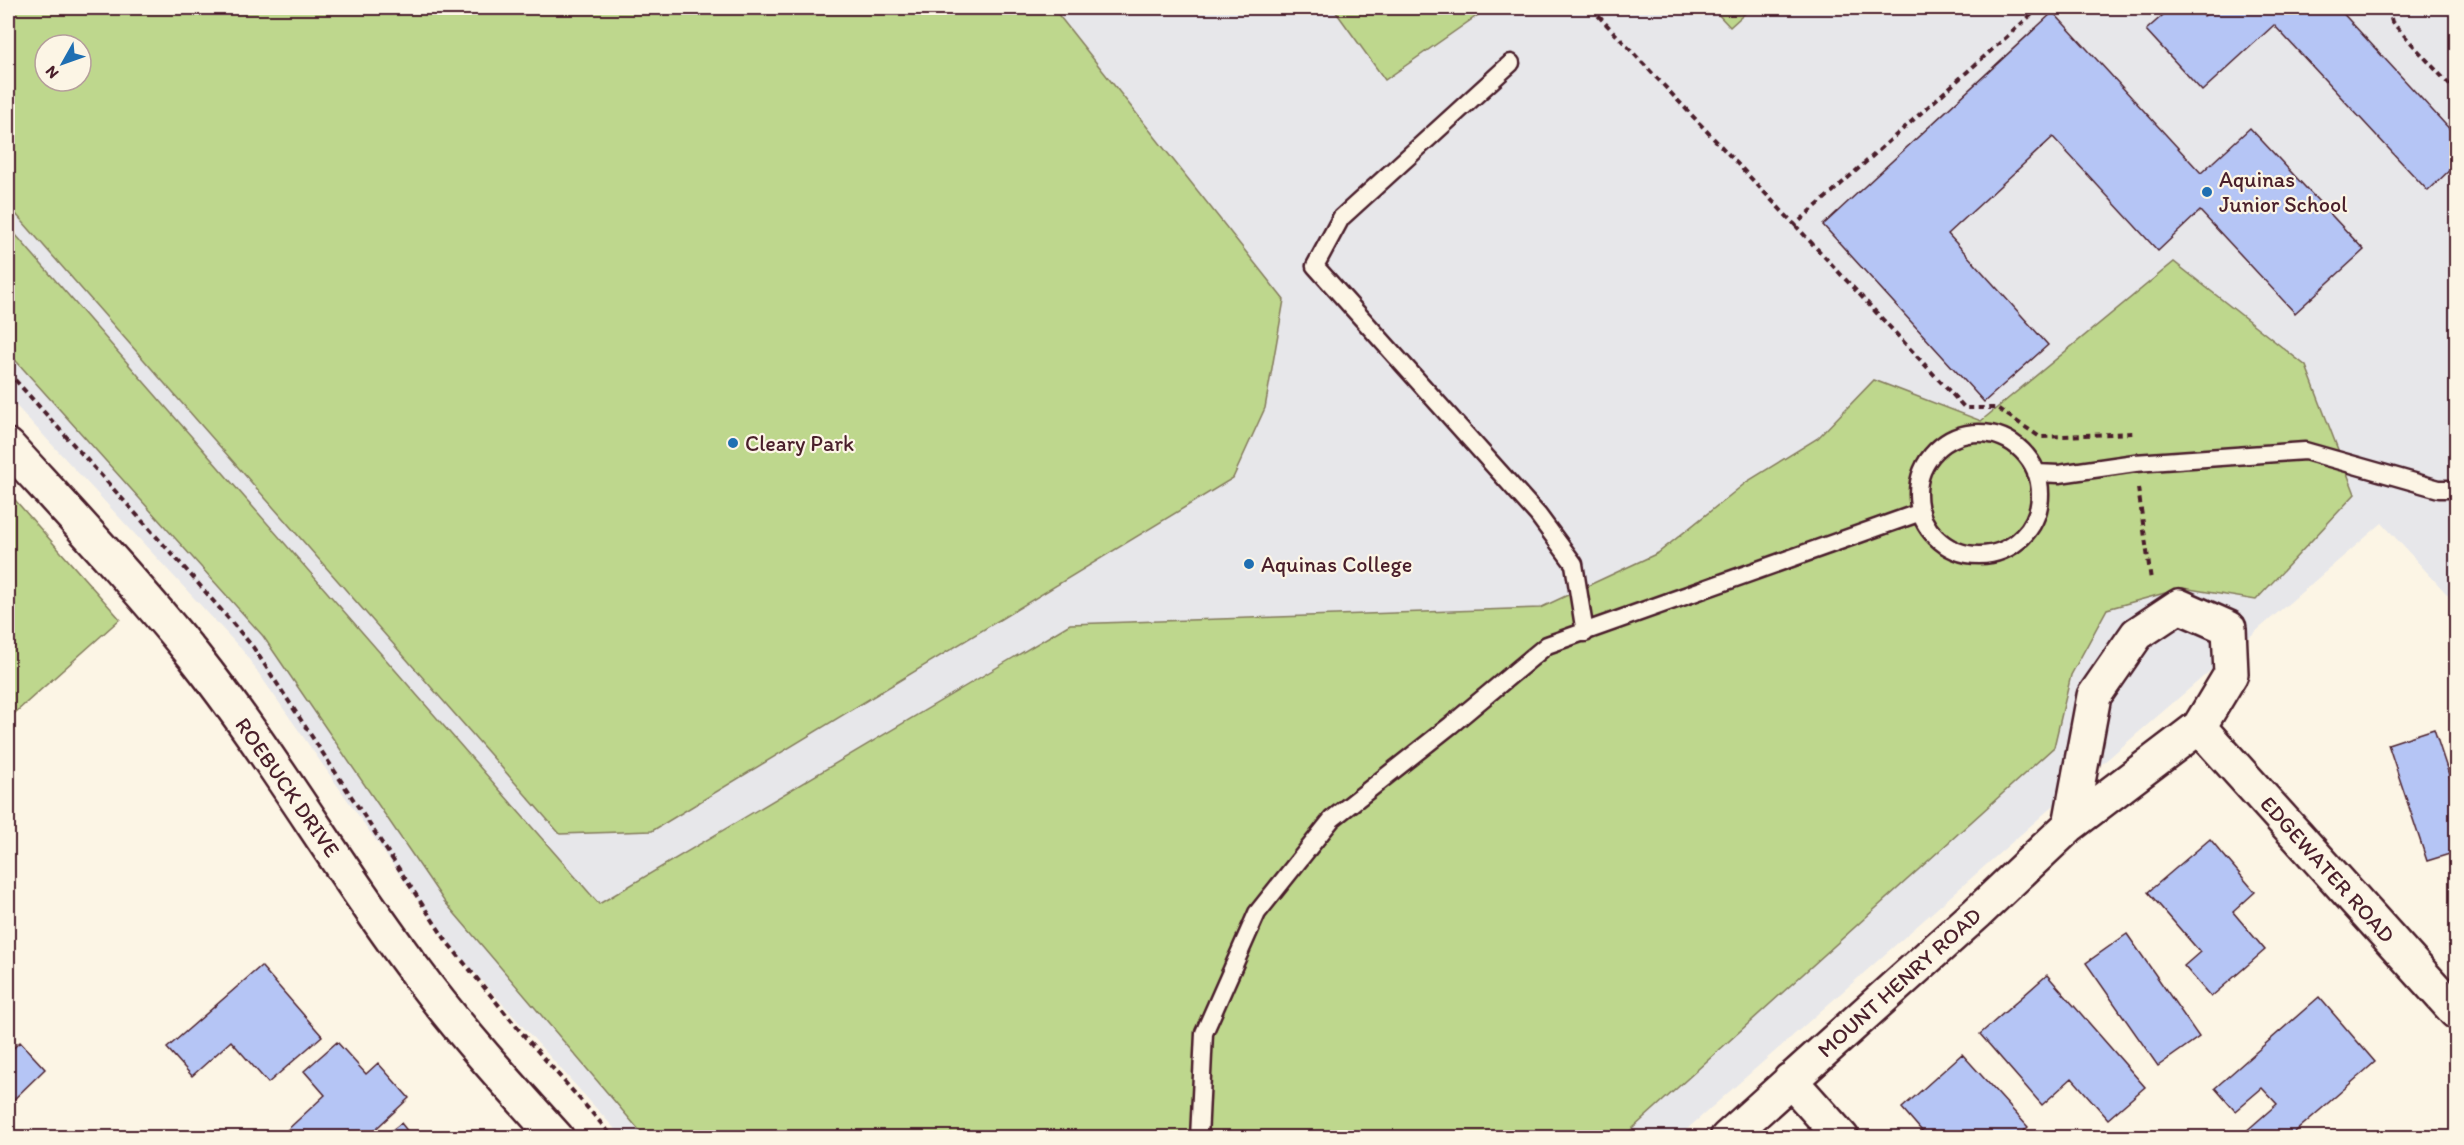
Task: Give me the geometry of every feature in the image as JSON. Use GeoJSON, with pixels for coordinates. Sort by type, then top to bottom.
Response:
{"type":"FeatureCollection","features":[{"type":"Feature","properties":{"kind":"street","name":"ROEBUCK DRIVE"},"geometry":{"type":"LineString","coordinates":[[8,446],[121,569],[194,657],[253,735],[416,972],[499,1073],[557,1137]]}},
{"type":"Feature","properties":{"kind":"street","name":"MOUNT HENRY ROAD"},"geometry":{"type":"LineString","coordinates":[[1727,1137],[1977,913],[2070,825],[2199,727],[2231,674],[2229,628],[2180,606],[2137,634],[2094,696],[2070,825]]}},
{"type":"Feature","properties":{"kind":"street","name":"EDGEWATER ROAD"},"geometry":{"type":"LineString","coordinates":[[2199,727],[2457,1012]]}},
{"type":"Feature","properties":{"kind":"street"},"geometry":{"type":"LineString","coordinates":[[1790,1080],[1842,1137]]}},
{"type":"Feature","properties":{"kind":"lane"},"geometry":{"type":"LineString","coordinates":[[1511,63],[1341,219],[1315,266],[1538,515],[1574,564],[1585,633]]}},
{"type":"Feature","properties":{"kind":"lane"},"geometry":{"type":"LineString","coordinates":[[1982,433],[1999,436],[2015,444],[2028,456],[2036,472],[2040,491],[2037,510],[2030,528],[2017,542],[2000,551],[1981,555],[1961,552],[1944,543],[1930,530],[1921,512],[1918,492],[1922,472],[1932,455],[1948,442],[1964,435],[1982,433]]}},
{"type":"Feature","properties":{"kind":"lane"},"geometry":{"type":"LineString","coordinates":[[2036,472],[2059,474],[2135,463],[2306,451],[2439,489],[2457,489]]}},
{"type":"Feature","properties":{"kind":"lane"},"geometry":{"type":"LineString","coordinates":[[1199,1137],[1204,1033],[1257,913],[1332,819],[1547,645],[1921,512]]}},
{"type":"Feature","properties":{"kind":"path"},"geometry":{"type":"LineString","coordinates":[[1591,8],[1965,408]]}},
{"type":"Feature","properties":{"kind":"path"},"geometry":{"type":"LineString","coordinates":[[1795,225],[2039,8]]}},
{"type":"Feature","properties":{"kind":"path"},"geometry":{"type":"LineString","coordinates":[[2202,14],[2208,8]]}},
{"type":"Feature","properties":{"kind":"path"},"geometry":{"type":"LineString","coordinates":[[2388,8],[2392,22],[2457,92]]}},
{"type":"Feature","properties":{"kind":"path"},"geometry":{"type":"LineString","coordinates":[[8,372],[190,574],[252,647],[447,942],[520,1031],[614,1137]]}},
{"type":"Feature","properties":{"kind":"shaded area","name":"Aquinas College"},"geometry":{"type":"Polygon","coordinates":[[[8,8],[2456,8],[2456,604],[2382,523],[2045,813],[1678,1137],[622,1137],[447,942],[243,651],[8,397],[8,8]]]}},
{"type":"Feature","properties":{"kind":"green space","name":"Cleary Park"},"geometry":{"type":"Polygon","coordinates":[[[8,8],[1053,8],[1284,300],[1265,408],[1233,478],[652,831],[560,834],[8,205],[8,8]]]}},
{"type":"Feature","properties":{"kind":"green space"},"geometry":{"type":"Polygon","coordinates":[[[1333,8],[1488,8],[1385,80],[1333,8]]]}},
{"type":"Feature","properties":{"kind":"green space"},"geometry":{"type":"Polygon","coordinates":[[[1712,8],[1751,8],[1730,27],[1712,8]]]}},
{"type":"Feature","properties":{"kind":"green space"},"geometry":{"type":"Polygon","coordinates":[[[8,226],[599,904],[1070,624],[1540,608],[1658,553],[1748,481],[1818,438],[1874,380],[1981,421],[2174,262],[2306,366],[2355,494],[2256,600],[2183,588],[2107,609],[2071,675],[2054,747],[1623,1137],[645,1137],[444,901],[263,636],[8,352],[8,226]]]}},
{"type":"Feature","properties":{"kind":"green space"},"geometry":{"type":"Polygon","coordinates":[[[8,492],[120,619],[8,719],[8,492]]]}},
{"type":"Feature","properties":{"kind":"building"},"geometry":{"type":"Polygon","coordinates":[[[2171,8],[2196,8],[2204,16],[2214,8],[2338,8],[2456,136],[2456,164],[2428,191],[2274,25],[2202,91],[2146,30],[2171,8]]]}},
{"type":"Feature","properties":{"kind":"building","name":"Aquinas Junior School"},"geometry":{"type":"Polygon","coordinates":[[[2053,12],[2201,173],[2250,128],[2364,250],[2295,313],[2200,211],[2158,251],[2053,137],[1948,234],[2048,345],[1984,402],[1823,225],[2053,12]]]}},
{"type":"Feature","properties":{"kind":"building"},"geometry":{"type":"Polygon","coordinates":[[[2434,729],[2456,796],[2456,852],[2427,861],[2388,744],[2434,729]]]}},
{"type":"Feature","properties":{"kind":"building"},"geometry":{"type":"Polygon","coordinates":[[[2210,839],[2255,892],[2233,912],[2265,950],[2211,997],[2184,966],[2200,952],[2148,892],[2210,839]]]}},
{"type":"Feature","properties":{"kind":"building"},"geometry":{"type":"Polygon","coordinates":[[[2127,934],[2199,1037],[2158,1066],[2086,963],[2127,934]]]}},
{"type":"Feature","properties":{"kind":"building"},"geometry":{"type":"Polygon","coordinates":[[[261,966],[322,1036],[268,1083],[231,1041],[192,1076],[167,1048],[261,966]]]}},
{"type":"Feature","properties":{"kind":"building"},"geometry":{"type":"Polygon","coordinates":[[[2047,975],[2145,1087],[2108,1119],[2072,1078],[2042,1105],[1980,1034],[2047,975]]]}},
{"type":"Feature","properties":{"kind":"building"},"geometry":{"type":"Polygon","coordinates":[[[2319,997],[2375,1062],[2288,1138],[2248,1138],[2244,1133],[2277,1104],[2262,1088],[2235,1111],[2215,1088],[2319,997]]]}},
{"type":"Feature","properties":{"kind":"building"},"geometry":{"type":"Polygon","coordinates":[[[20,1042],[45,1069],[8,1105],[8,1053],[20,1042]]]}},
{"type":"Feature","properties":{"kind":"building"},"geometry":{"type":"Polygon","coordinates":[[[337,1042],[366,1074],[378,1063],[409,1098],[366,1138],[290,1138],[285,1132],[325,1095],[304,1071],[337,1042]]]}},
{"type":"Feature","properties":{"kind":"building"},"geometry":{"type":"Polygon","coordinates":[[[1962,1054],[2028,1127],[2017,1138],[1928,1138],[1902,1108],[1962,1054]]]}},
{"type":"Feature","properties":{"kind":"building"},"geometry":{"type":"Polygon","coordinates":[[[401,1123],[413,1138],[382,1138],[401,1123]]]}},
{"type":"Feature","properties":{"kind":"place","name":"Aquinas Junior School"},"geometry":{"type":"Point","coordinates":[2207,192]}},
{"type":"Feature","properties":{"kind":"place","name":"Cleary Park"},"geometry":{"type":"Point","coordinates":[733,443]}},
{"type":"Feature","properties":{"kind":"place","name":"Aquinas College"},"geometry":{"type":"Point","coordinates":[1249,564]}}]}
